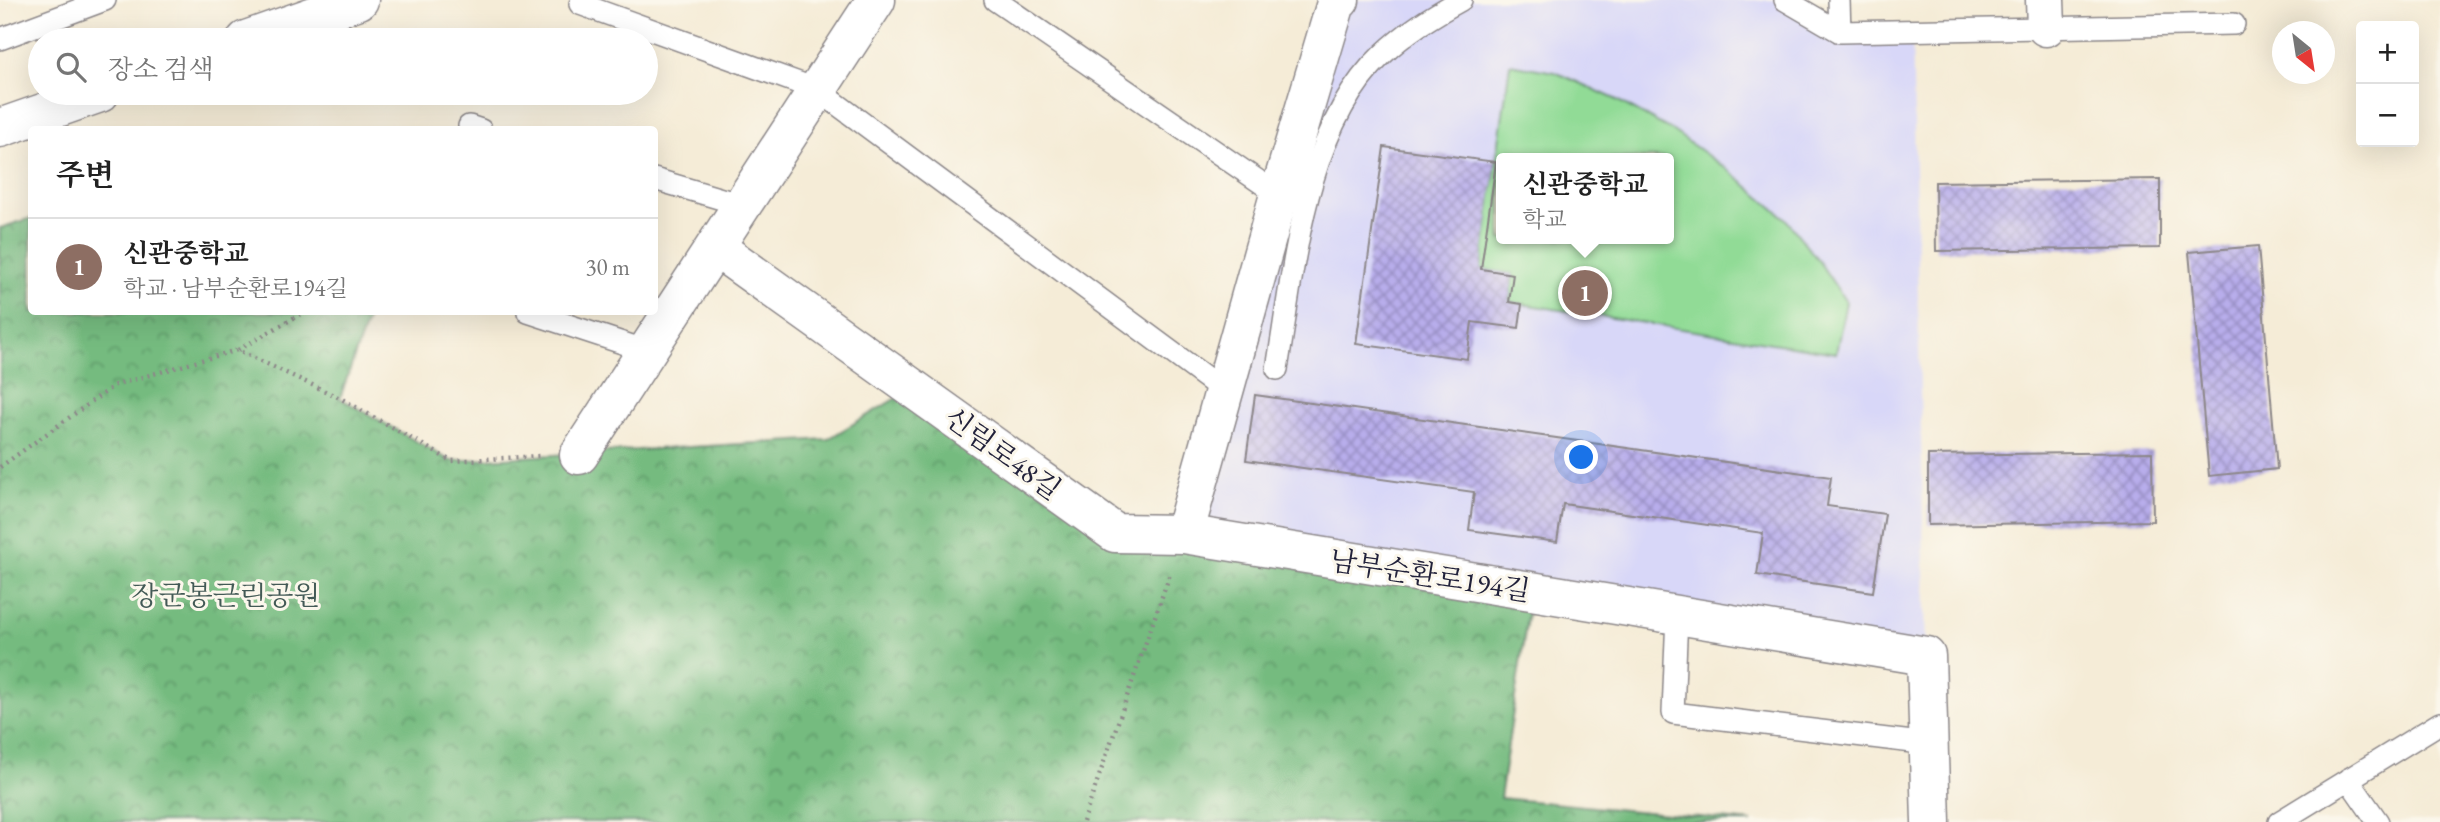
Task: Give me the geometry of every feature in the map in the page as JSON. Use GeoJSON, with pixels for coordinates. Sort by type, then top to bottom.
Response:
{"type":"FeatureCollection","features":[{"type":"Feature","properties":{"kind":"street"},"geometry":{"type":"LineString","coordinates":[[280,28],[359,0]]}},
{"type":"Feature","properties":{"kind":"street"},"geometry":{"type":"LineString","coordinates":[[579,454],[876,0]]}},
{"type":"Feature","properties":{"kind":"street"},"geometry":{"type":"LineString","coordinates":[[1184,534],[1336,1]]}},
{"type":"Feature","properties":{"kind":"street"},"geometry":{"type":"LineString","coordinates":[[0,128],[66,105]]}},
{"type":"Feature","properties":{"kind":"street","name":"신림로48길"},"geometry":{"type":"LineString","coordinates":[[715,247],[1115,533],[1184,534]]}},
{"type":"Feature","properties":{"kind":"street","name":"남부순환로194길"},"geometry":{"type":"LineString","coordinates":[[1184,534],[1926,656],[1931,822]]}},
{"type":"Feature","properties":{"kind":"lane"},"geometry":{"type":"LineString","coordinates":[[30,28],[105,0]]}},
{"type":"Feature","properties":{"kind":"lane"},"geometry":{"type":"LineString","coordinates":[[995,0],[1279,195]]}},
{"type":"Feature","properties":{"kind":"lane"},"geometry":{"type":"LineString","coordinates":[[1277,369],[1302,218],[1322,150],[1350,94],[1380,56],[1421,22],[1461,0]]}},
{"type":"Feature","properties":{"kind":"lane"},"geometry":{"type":"LineString","coordinates":[[1785,0],[1840,32],[2045,14],[2234,24]]}},
{"type":"Feature","properties":{"kind":"lane"},"geometry":{"type":"LineString","coordinates":[[1839,0],[1840,32]]}},
{"type":"Feature","properties":{"kind":"lane"},"geometry":{"type":"LineString","coordinates":[[580,4],[646,28]]}},
{"type":"Feature","properties":{"kind":"lane"},"geometry":{"type":"LineString","coordinates":[[0,39],[28,29]]}},
{"type":"Feature","properties":{"kind":"lane"},"geometry":{"type":"LineString","coordinates":[[658,32],[818,90],[1224,391]]}},
{"type":"Feature","properties":{"kind":"lane"},"geometry":{"type":"LineString","coordinates":[[658,180],[742,205]]}},
{"type":"Feature","properties":{"kind":"lane"},"geometry":{"type":"LineString","coordinates":[[537,315],[647,351]]}},
{"type":"Feature","properties":{"kind":"lane"},"geometry":{"type":"LineString","coordinates":[[1677,615],[1673,713],[1929,744]]}},
{"type":"Feature","properties":{"kind":"lane"},"geometry":{"type":"LineString","coordinates":[[2279,822],[2440,723]]}},
{"type":"Feature","properties":{"kind":"lane"},"geometry":{"type":"LineString","coordinates":[[2348,779],[2378,822]]}},
{"type":"Feature","properties":{"kind":"path"},"geometry":{"type":"LineString","coordinates":[[0,467],[115,385],[237,350],[299,315]]}},
{"type":"Feature","properties":{"kind":"path"},"geometry":{"type":"LineString","coordinates":[[237,350],[340,398],[451,461],[579,454]]}},
{"type":"Feature","properties":{"kind":"path"},"geometry":{"type":"LineString","coordinates":[[1083,822],[1184,534]]}},
{"type":"Feature","properties":{"kind":"shaded area"},"geometry":{"type":"Polygon","coordinates":[[[1340,0],[1795,0],[1840,32],[1912,31],[1926,656],[1184,534],[1340,0]]]}},
{"type":"Feature","properties":{"kind":"green space"},"geometry":{"type":"Polygon","coordinates":[[[1510,64],[1555,72],[1615,99],[1673,131],[1731,172],[1785,218],[1846,302],[1836,353],[1509,302],[1513,274],[1481,269],[1496,163],[1496,244],[1674,244],[1674,153],[1497,153],[1510,64]]]}},
{"type":"Feature","properties":{"kind":"green space","name":"장군봉근린공원"},"geometry":{"type":"Polygon","coordinates":[[[28,219],[28,315],[369,315],[340,398],[451,461],[828,439],[913,388],[1115,533],[1531,591],[1500,798],[1752,822],[0,822],[0,228],[28,219]]]}},
{"type":"Feature","properties":{"kind":"building"},"geometry":{"type":"Polygon","coordinates":[[[1384,147],[1496,162],[1481,269],[1513,274],[1509,302],[1522,304],[1519,328],[1472,322],[1467,359],[1356,344],[1384,147]]]}},
{"type":"Feature","properties":{"kind":"building"},"geometry":{"type":"Polygon","coordinates":[[[2160,179],[2160,248],[1936,251],[1935,182],[2160,179]]]}},
{"type":"Feature","properties":{"kind":"building"},"geometry":{"type":"Polygon","coordinates":[[[2258,246],[2277,469],[2209,476],[2189,252],[2258,246]]]}},
{"type":"Feature","properties":{"kind":"building"},"geometry":{"type":"Polygon","coordinates":[[[1255,395],[1831,477],[1827,506],[1885,514],[1873,592],[1757,575],[1763,533],[1563,504],[1557,542],[1469,530],[1474,492],[1246,460],[1255,395]]]}},
{"type":"Feature","properties":{"kind":"building"},"geometry":{"type":"Polygon","coordinates":[[[2152,452],[2153,521],[1928,525],[1928,455],[2152,452]]]}},
{"type":"Feature","properties":{"kind":"place","name":"신관중학교"},"geometry":{"type":"Point","coordinates":[1585,293]}}]}
